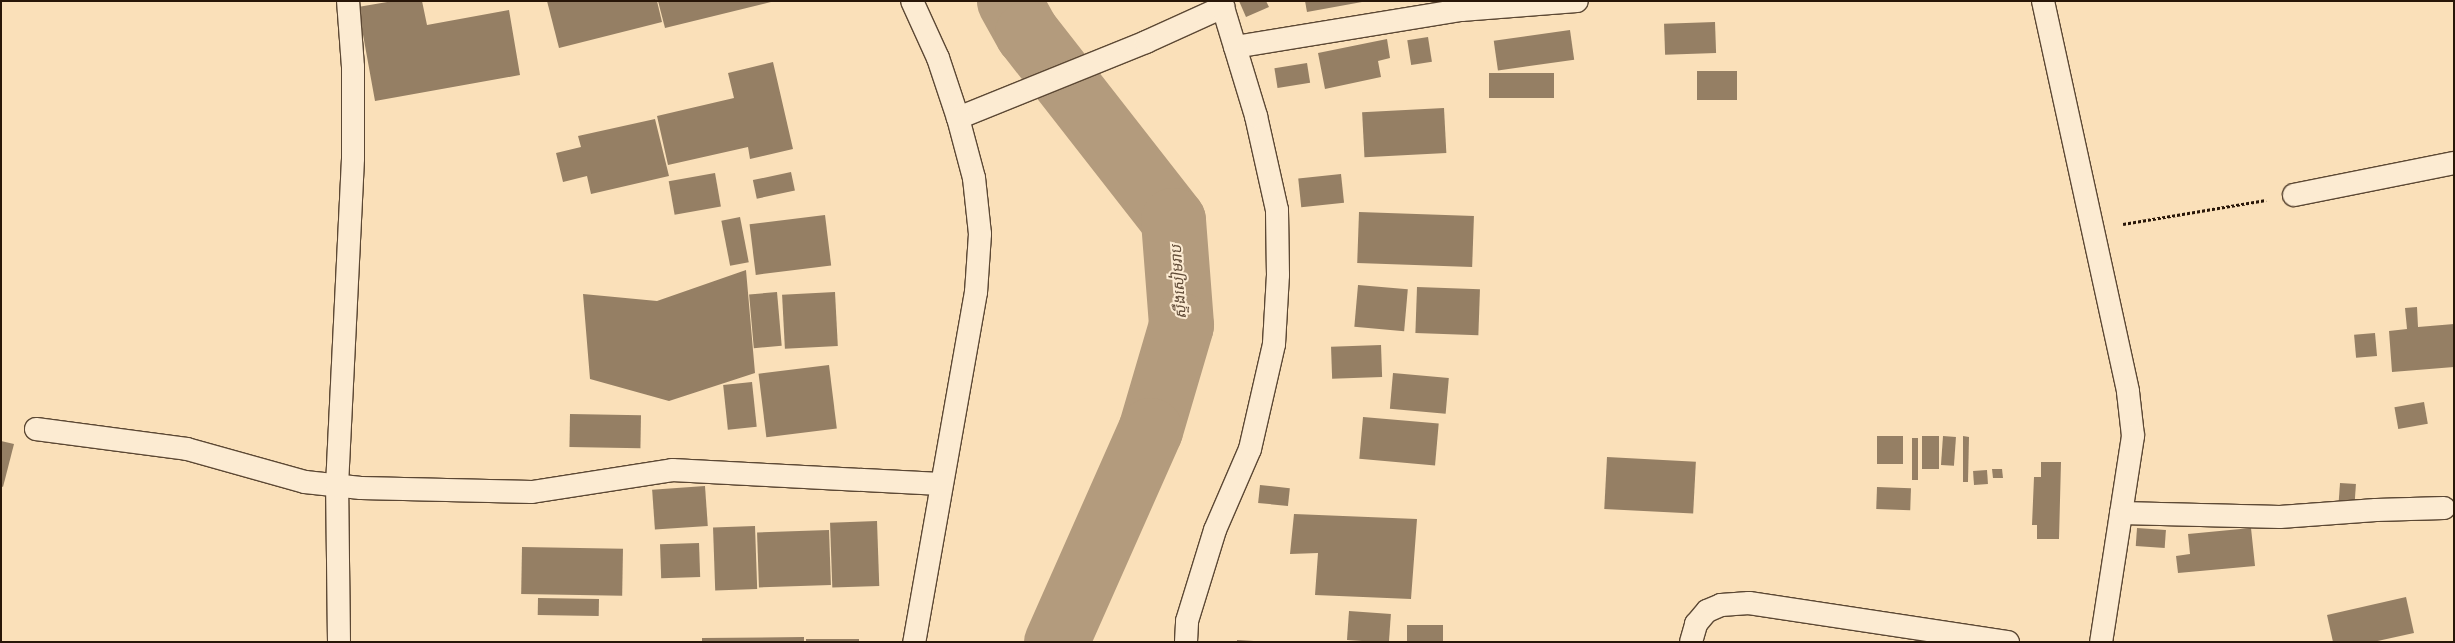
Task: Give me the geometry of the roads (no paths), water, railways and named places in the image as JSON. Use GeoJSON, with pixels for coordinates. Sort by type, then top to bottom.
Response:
{"type":"FeatureCollection","features":[{"type":"Feature","properties":{"kind":"street"},"geometry":{"type":"LineString","coordinates":[[339,642],[337,486],[353,158],[353,67],[348,1]]}},
{"type":"Feature","properties":{"kind":"street"},"geometry":{"type":"LineString","coordinates":[[912,1],[938,58],[958,118],[974,178],[980,234],[975,299],[914,642]]}},
{"type":"Feature","properties":{"kind":"street"},"geometry":{"type":"LineString","coordinates":[[1235,47],[1461,10],[1577,1]]}},
{"type":"Feature","properties":{"kind":"street"},"geometry":{"type":"LineString","coordinates":[[2043,1],[2128,392],[2133,436],[2101,642]]}},
{"type":"Feature","properties":{"kind":"street"},"geometry":{"type":"LineString","coordinates":[[958,118],[1146,42],[1222,4],[1256,116],[1277,210],[1278,275],[1274,344],[1250,449],[1215,530],[1187,621],[1186,642]]}},
{"type":"Feature","properties":{"kind":"street"},"geometry":{"type":"LineString","coordinates":[[2294,195],[2454,163]]}},
{"type":"Feature","properties":{"kind":"street"},"geometry":{"type":"LineString","coordinates":[[36,429],[187,449],[305,482],[337,486],[436,491],[532,492],[672,470],[941,484]]}},
{"type":"Feature","properties":{"kind":"street"},"geometry":{"type":"LineString","coordinates":[[2121,513],[2280,516],[2376,510],[2444,508]]}},
{"type":"Feature","properties":{"kind":"street"},"geometry":{"type":"LineString","coordinates":[[1691,642],[1696,624],[1707,611],[1721,605],[1749,603],[2008,642]]}},
{"type":"Feature","properties":{"kind":"waterway","name":"ស្ទឹងសៀមរាប"},"geometry":{"type":"LineString","coordinates":[[1009,1],[1027,33],[1173,220],[1181,325],[1150,430],[1056,642]]}}]}
